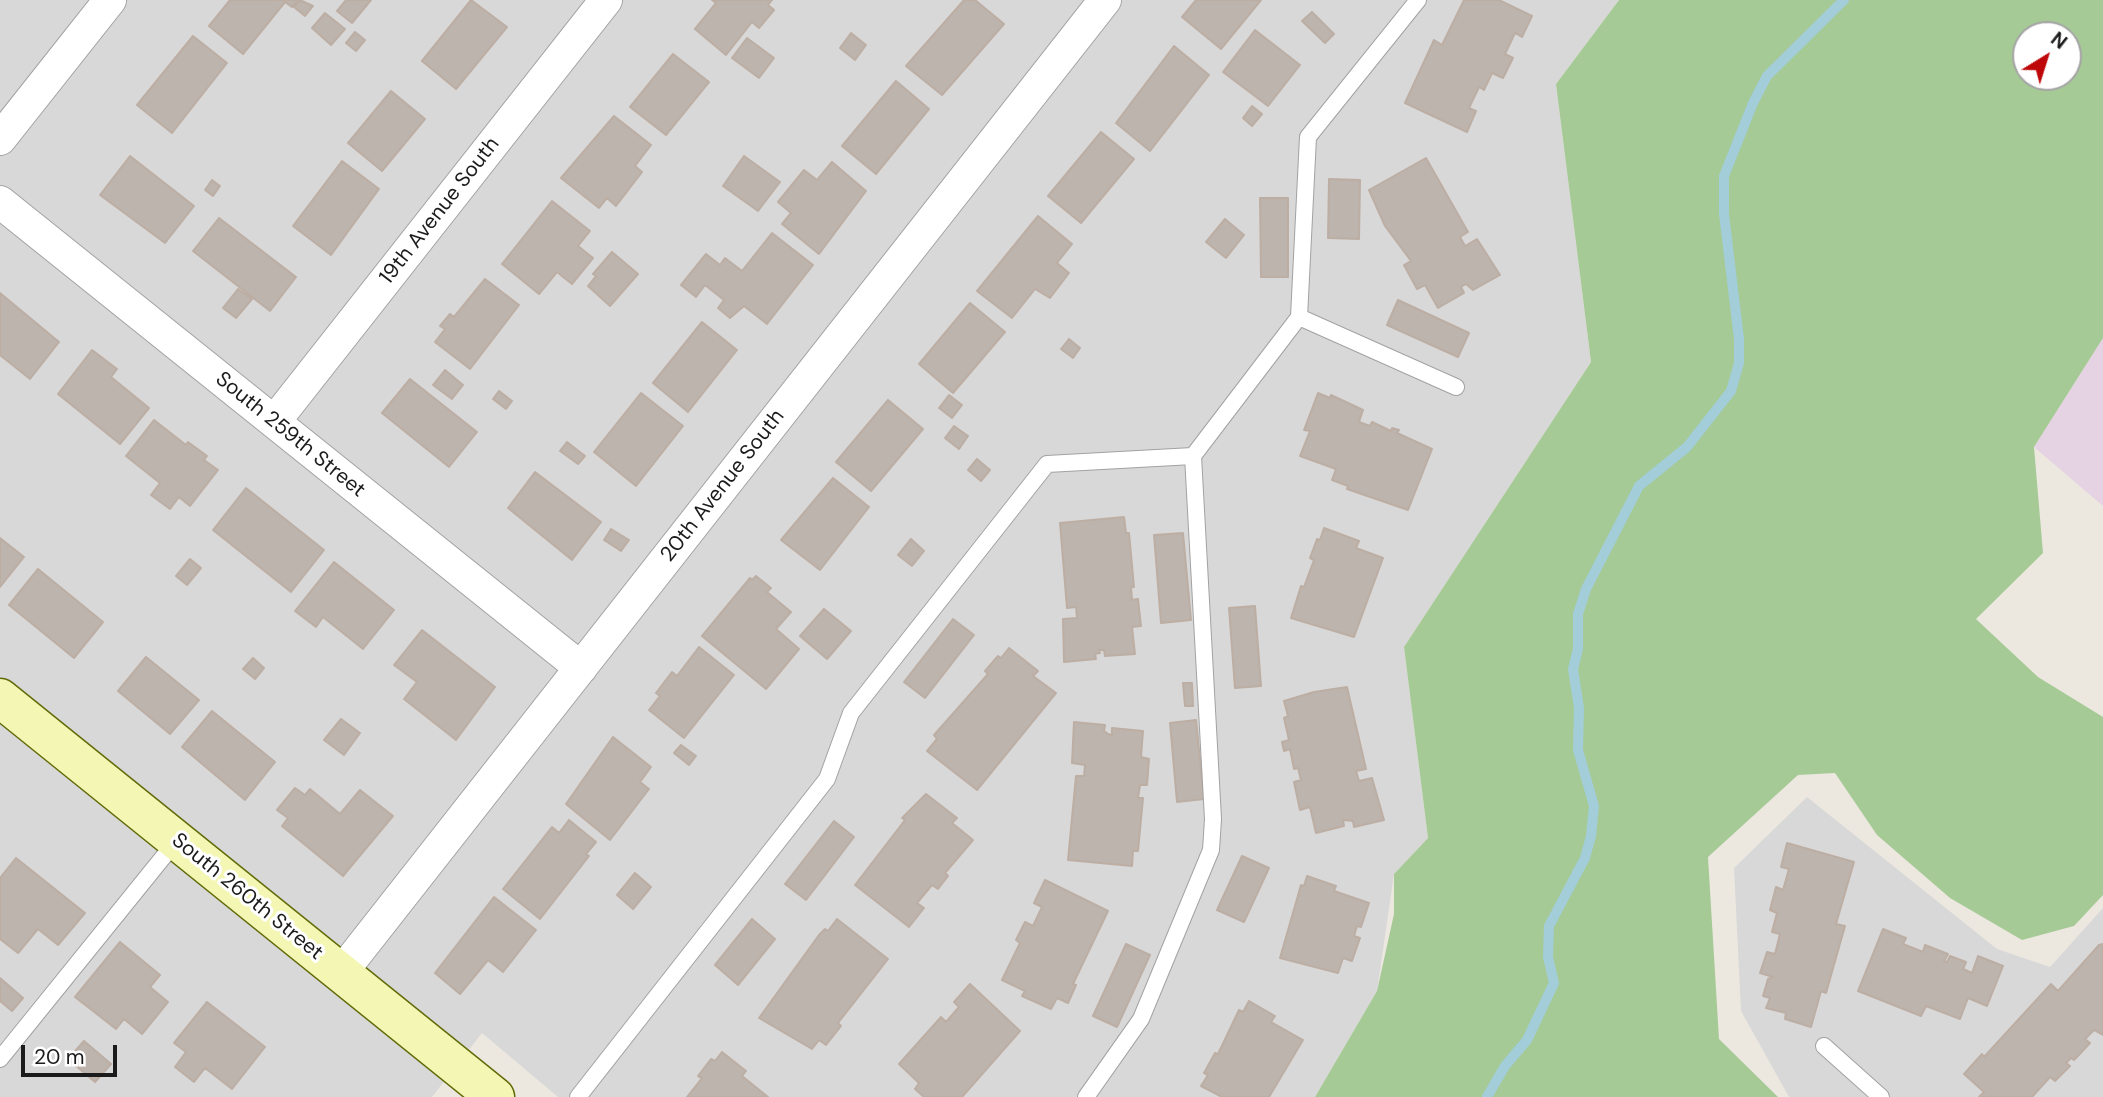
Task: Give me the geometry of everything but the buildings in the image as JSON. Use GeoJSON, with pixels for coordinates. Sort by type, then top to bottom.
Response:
{"type":"FeatureCollection","features":[{"type":"Feature","properties":{"kind":"main road","name":"South 260th Street"},"geometry":{"type":"LineString","coordinates":[[0,698],[495,1097]]}},
{"type":"Feature","properties":{"kind":"street"},"geometry":{"type":"LineString","coordinates":[[0,139],[110,0]]}},
{"type":"Feature","properties":{"kind":"street","name":"19th Avenue South"},"geometry":{"type":"LineString","coordinates":[[274,422],[606,0]]}},
{"type":"Feature","properties":{"kind":"street","name":"20th Avenue South"},"geometry":{"type":"LineString","coordinates":[[341,973],[1105,0]]}},
{"type":"Feature","properties":{"kind":"street","name":"South 259th Street"},"geometry":{"type":"LineString","coordinates":[[0,202],[581,668]]}},
{"type":"Feature","properties":{"kind":"lane"},"geometry":{"type":"LineString","coordinates":[[1086,1097],[1141,1019],[1211,850],[1213,819],[1193,456],[1299,317],[1308,137],[1418,0]]}},
{"type":"Feature","properties":{"kind":"lane"},"geometry":{"type":"LineString","coordinates":[[1299,317],[1456,387]]}},
{"type":"Feature","properties":{"kind":"lane"},"geometry":{"type":"LineString","coordinates":[[578,1097],[827,779],[851,713],[1047,464],[1193,456]]}},
{"type":"Feature","properties":{"kind":"lane"},"geometry":{"type":"LineString","coordinates":[[0,1059],[177,840]]}},
{"type":"Feature","properties":{"kind":"lane"},"geometry":{"type":"LineString","coordinates":[[1824,1046],[1881,1097]]}},
{"type":"Feature","properties":{"kind":"shaded area"},"geometry":{"type":"Polygon","coordinates":[[[0,0],[1619,0],[1556,84],[1591,362],[1404,647],[1428,838],[1394,874],[1377,991],[1315,1097],[558,1097],[482,1033],[432,1097],[0,1097],[0,0]]]}},
{"type":"Feature","properties":{"kind":"shaded area"},"geometry":{"type":"Polygon","coordinates":[[[2103,338],[2103,506],[2034,447],[2103,338]]]}},
{"type":"Feature","properties":{"kind":"shaded area"},"geometry":{"type":"Polygon","coordinates":[[[1807,797],[1997,949],[2050,967],[2103,908],[2103,1097],[1789,1097],[1741,1011],[1734,868],[1807,797]]]}},
{"type":"Feature","properties":{"kind":"green space"},"geometry":{"type":"Polygon","coordinates":[[[1619,0],[2103,0],[2103,338],[2034,447],[2043,553],[1976,619],[2038,677],[2103,717],[2103,895],[2074,926],[2022,940],[1950,898],[1877,835],[1835,773],[1798,775],[1708,857],[1719,1039],[1778,1097],[1315,1097],[1377,991],[1394,914],[1394,874],[1428,838],[1404,647],[1591,362],[1556,84],[1619,0]]]}},
{"type":"Feature","properties":{"kind":"waterway"},"geometry":{"type":"LineString","coordinates":[[1487,1097],[1505,1066],[1527,1040],[1554,983],[1548,957],[1549,926],[1585,858],[1591,836],[1594,806],[1578,750],[1579,708],[1573,669],[1578,649],[1578,614],[1586,589],[1639,486],[1687,447],[1731,391],[1739,363],[1739,339],[1724,214],[1724,176],[1753,103],[1767,76],[1844,0]]}}]}
